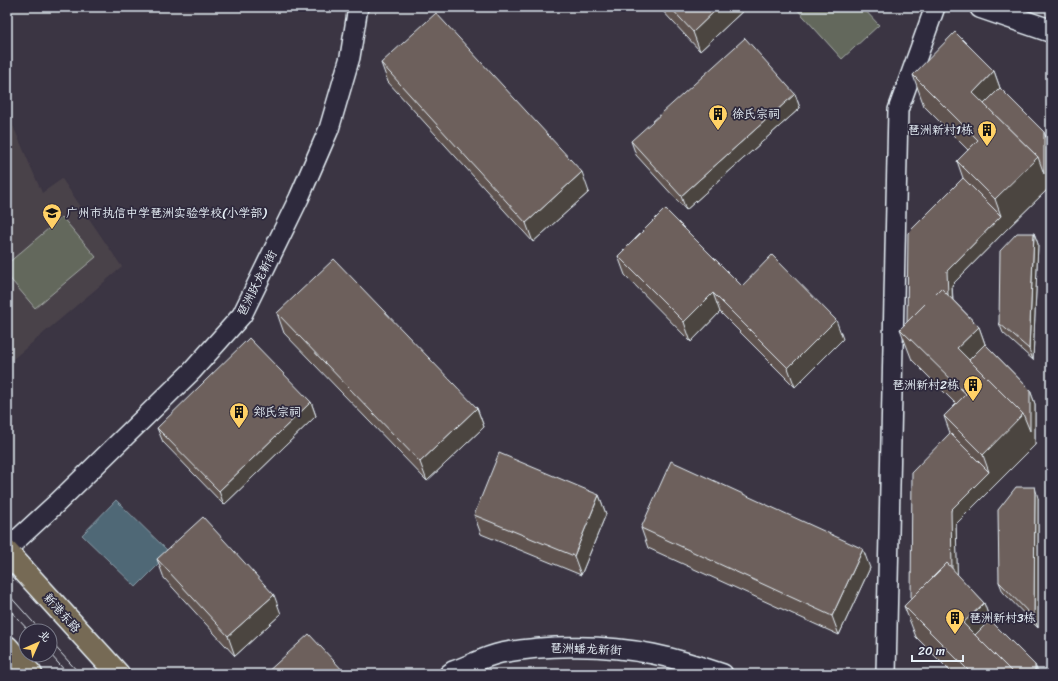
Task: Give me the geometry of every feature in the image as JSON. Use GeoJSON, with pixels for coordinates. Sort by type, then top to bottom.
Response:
{"type":"FeatureCollection","features":[{"type":"Feature","properties":{"kind":"main road","name":"新港东路"},"geometry":{"type":"LineString","coordinates":[[7,552],[118,674]]}},
{"type":"Feature","properties":{"kind":"main road"},"geometry":{"type":"LineString","coordinates":[[7,647],[31,674]]}},
{"type":"Feature","properties":{"kind":"street","name":"琶洲跃龙新街"},"geometry":{"type":"LineString","coordinates":[[7,549],[58,502],[192,371],[242,315],[299,198],[329,129],[350,57],[358,7]]}},
{"type":"Feature","properties":{"kind":"street"},"geometry":{"type":"LineString","coordinates":[[886,674],[898,110],[935,7]]}},
{"type":"Feature","properties":{"kind":"street"},"geometry":{"type":"LineString","coordinates":[[981,7],[1051,32]]}},
{"type":"Feature","properties":{"kind":"street","name":"琶洲蟠龙新街"},"geometry":{"type":"LineString","coordinates":[[449,674],[453,671],[500,653],[555,647],[598,647],[652,654],[696,665],[723,674]]}},
{"type":"Feature","properties":{"kind":"shaded area"},"geometry":{"type":"Polygon","coordinates":[[[795,7],[862,7],[879,25],[842,59],[795,7]]]}},
{"type":"Feature","properties":{"kind":"shaded area","name":"广州市执信中学琶洲实验学校(小学部)"},"geometry":{"type":"Polygon","coordinates":[[[7,112],[42,193],[62,179],[122,267],[7,364],[7,112]]]}},
{"type":"Feature","properties":{"kind":"shaded area"},"geometry":{"type":"Polygon","coordinates":[[[62,217],[96,257],[35,308],[7,275],[7,264],[62,217]]]}},
{"type":"Feature","properties":{"kind":"water"},"geometry":{"type":"Polygon","coordinates":[[[116,500],[170,553],[136,587],[82,535],[116,500]]]}},
{"type":"Feature","properties":{"kind":"building"},"geometry":{"type":"Polygon","coordinates":[[[670,7],[719,7],[693,32],[670,7]]]}},
{"type":"Feature","properties":{"kind":"building"},"geometry":{"type":"Polygon","coordinates":[[[436,13],[582,172],[526,223],[381,63],[436,13]]]}},
{"type":"Feature","properties":{"kind":"building"},"geometry":{"type":"Polygon","coordinates":[[[955,32],[994,71],[973,93],[1038,157],[995,199],[957,161],[978,140],[913,75],[955,32]]]}},
{"type":"Feature","properties":{"kind":"building","name":"徐氏宗祠"},"geometry":{"type":"Polygon","coordinates":[[[745,38],[795,94],[681,196],[631,141],[745,38]]]}},
{"type":"Feature","properties":{"kind":"building"},"geometry":{"type":"Polygon","coordinates":[[[1000,88],[1044,132],[1044,174],[1038,157],[984,104],[1000,88]]]}},
{"type":"Feature","properties":{"kind":"building"},"geometry":{"type":"Polygon","coordinates":[[[963,178],[1001,216],[947,271],[948,295],[941,288],[907,323],[908,233],[963,178]]]}},
{"type":"Feature","properties":{"kind":"building"},"geometry":{"type":"Polygon","coordinates":[[[665,209],[742,286],[772,255],[836,320],[788,368],[713,293],[684,322],[618,256],[665,209]]]}},
{"type":"Feature","properties":{"kind":"building"},"geometry":{"type":"Polygon","coordinates":[[[1017,233],[1034,233],[1029,349],[999,323],[1000,251],[1017,233]]]}},
{"type":"Feature","properties":{"kind":"building"},"geometry":{"type":"Polygon","coordinates":[[[334,259],[477,408],[420,462],[277,313],[334,259]]]}},
{"type":"Feature","properties":{"kind":"building"},"geometry":{"type":"Polygon","coordinates":[[[941,288],[979,327],[957,348],[1023,414],[983,455],[944,416],[966,394],[900,329],[941,288]]]}},
{"type":"Feature","properties":{"kind":"building","name":"郑氏宗祠"},"geometry":{"type":"Polygon","coordinates":[[[249,338],[311,402],[219,491],[157,428],[249,338]]]}},
{"type":"Feature","properties":{"kind":"building"},"geometry":{"type":"Polygon","coordinates":[[[985,344],[1030,390],[1030,431],[1023,414],[969,360],[985,344]]]}},
{"type":"Feature","properties":{"kind":"building"},"geometry":{"type":"Polygon","coordinates":[[[950,433],[989,472],[951,510],[952,570],[947,563],[911,599],[912,472],[950,433]]]}},
{"type":"Feature","properties":{"kind":"building"},"geometry":{"type":"Polygon","coordinates":[[[499,453],[599,495],[574,556],[474,515],[499,453]]]}},
{"type":"Feature","properties":{"kind":"building"},"geometry":{"type":"Polygon","coordinates":[[[671,461],[863,549],[832,616],[641,528],[671,461]]]}},
{"type":"Feature","properties":{"kind":"building"},"geometry":{"type":"Polygon","coordinates":[[[1016,487],[1035,487],[1034,618],[999,582],[998,510],[1016,487]]]}},
{"type":"Feature","properties":{"kind":"building"},"geometry":{"type":"Polygon","coordinates":[[[203,517],[274,595],[228,636],[157,559],[203,517]]]}},
{"type":"Feature","properties":{"kind":"building"},"geometry":{"type":"Polygon","coordinates":[[[947,563],[984,603],[963,623],[1014,674],[966,674],[969,671],[904,606],[947,563]]]}},
{"type":"Feature","properties":{"kind":"building"},"geometry":{"type":"Polygon","coordinates":[[[990,620],[1035,665],[1035,674],[1014,674],[975,635],[990,620]]]}},
{"type":"Feature","properties":{"kind":"building"},"geometry":{"type":"Polygon","coordinates":[[[309,634],[346,674],[265,674],[309,634]]]}},
{"type":"Feature","properties":{"kind":"tram line"},"geometry":{"type":"LineString","coordinates":[[7,593],[34,623]]}},
{"type":"Feature","properties":{"kind":"tram line"},"geometry":{"type":"LineString","coordinates":[[7,607],[22,623]]}},
{"type":"Feature","properties":{"kind":"tram line"},"geometry":{"type":"LineString","coordinates":[[58,650],[80,674]]}},
{"type":"Feature","properties":{"kind":"tram line"},"geometry":{"type":"LineString","coordinates":[[58,663],[68,674]]}},
{"type":"Feature","properties":{"kind":"place","name":"徐氏宗祠"},"geometry":{"type":"Point","coordinates":[718,131]}},
{"type":"Feature","properties":{"kind":"place","name":"琶洲新村1栋"},"geometry":{"type":"Point","coordinates":[987,147]}},
{"type":"Feature","properties":{"kind":"place","name":"广州市执信中学琶洲实验学校(小学部)"},"geometry":{"type":"Point","coordinates":[52,230]}},
{"type":"Feature","properties":{"kind":"place","name":"琶洲新村2栋"},"geometry":{"type":"Point","coordinates":[973,402]}},
{"type":"Feature","properties":{"kind":"place","name":"郑氏宗祠"},"geometry":{"type":"Point","coordinates":[239,429]}},
{"type":"Feature","properties":{"kind":"place","name":"琶洲新村3栋"},"geometry":{"type":"Point","coordinates":[955,635]}}]}
